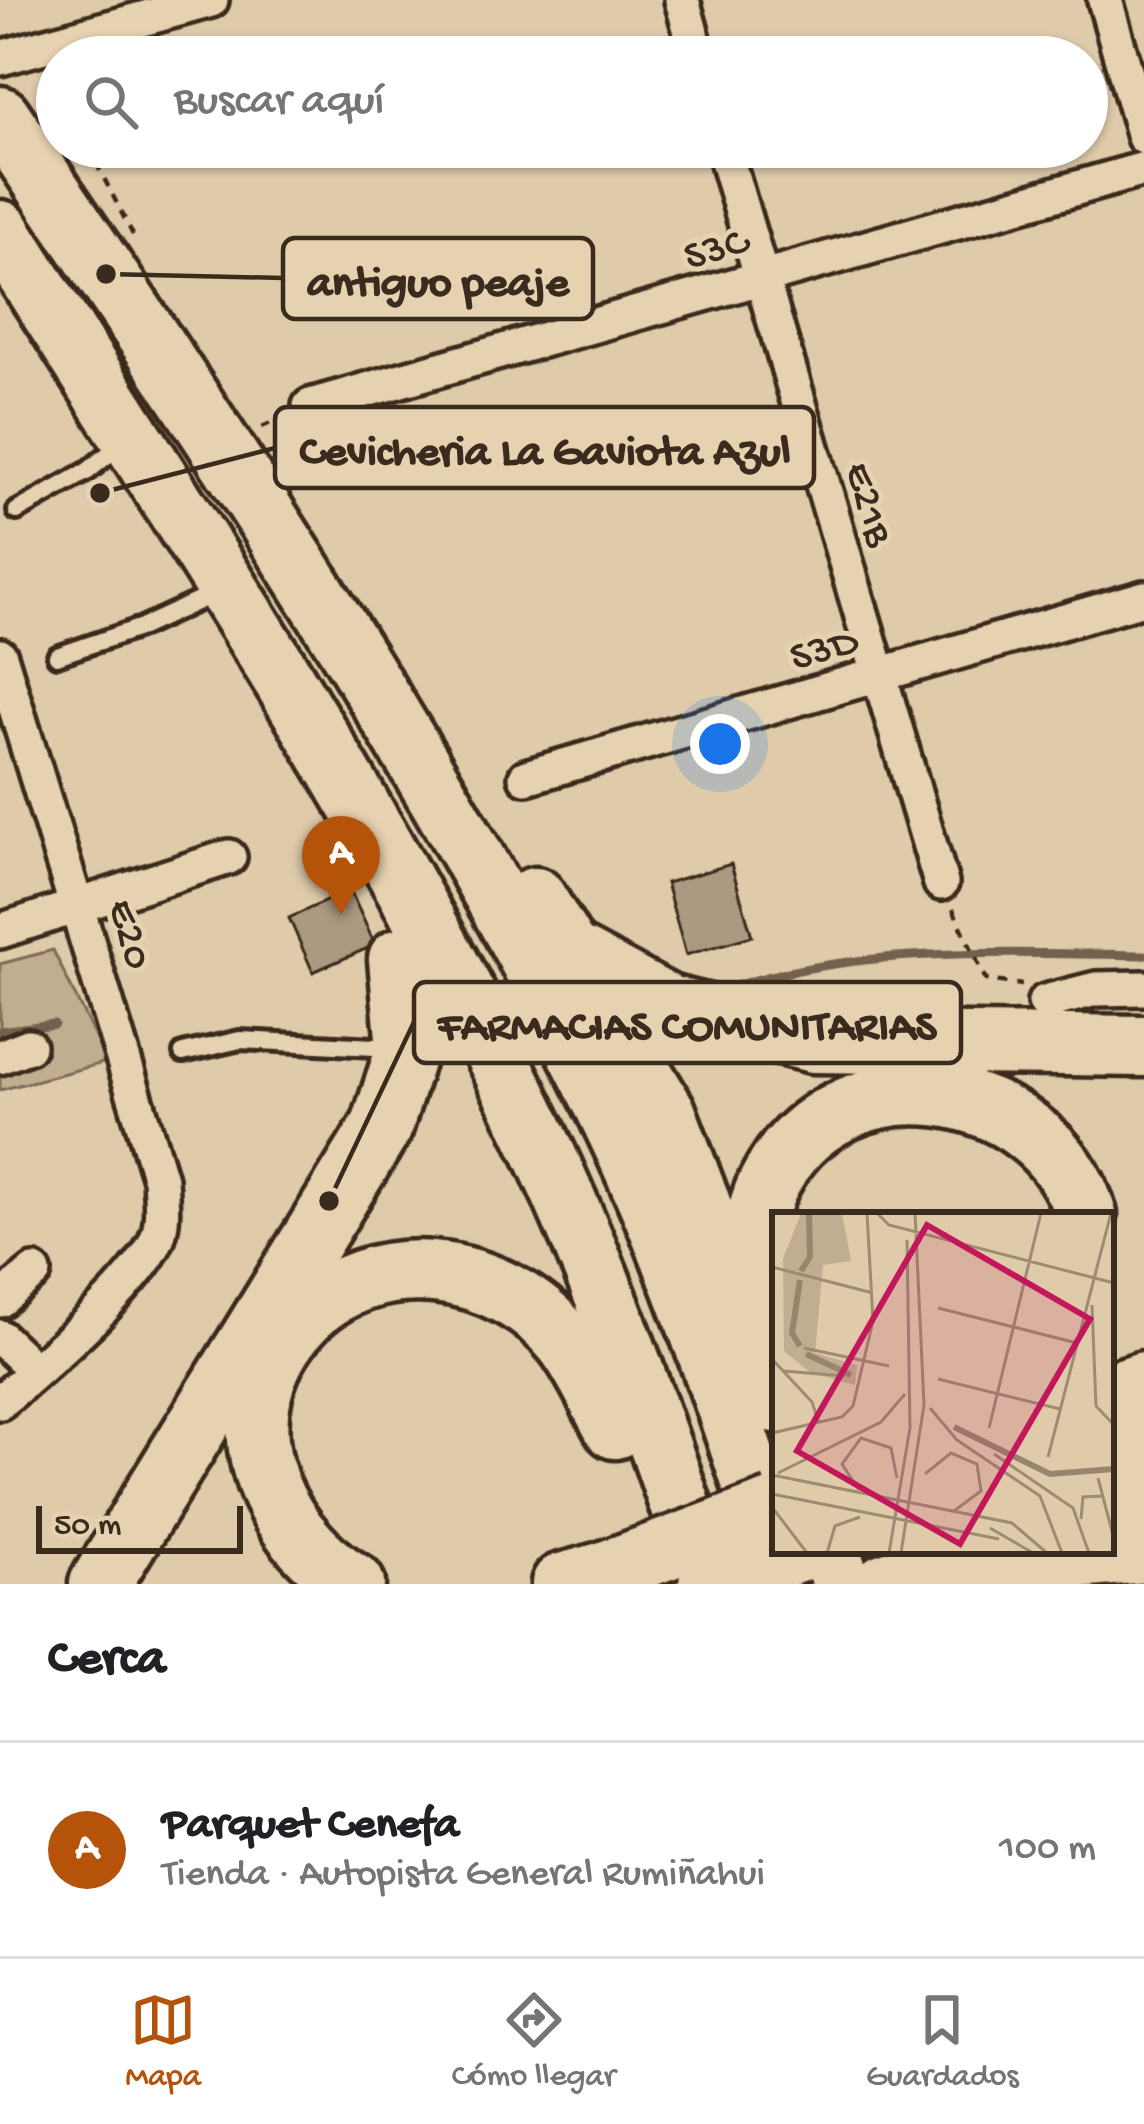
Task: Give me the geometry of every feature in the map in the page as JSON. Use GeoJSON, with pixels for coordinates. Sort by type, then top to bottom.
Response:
{"type":"FeatureCollection","features":[{"type":"Feature","properties":{"kind":"highway"},"geometry":{"type":"LineString","coordinates":[[0,117],[421,762],[608,1112],[711,1353],[772,1542]]}},
{"type":"Feature","properties":{"kind":"highway"},"geometry":{"type":"LineString","coordinates":[[0,231],[410,889],[530,1122],[634,1369],[708,1584],[792,1554]]}},
{"type":"Feature","properties":{"kind":"highway"},"geometry":{"type":"LineString","coordinates":[[264,651],[272,700],[512,1175],[615,1428],[666,1584]]}},
{"type":"Feature","properties":{"kind":"highway"},"geometry":{"type":"LineString","coordinates":[[421,762],[476,807],[573,955],[665,1112],[772,1394]]}},
{"type":"Feature","properties":{"kind":"highway"},"geometry":{"type":"LineString","coordinates":[[573,955],[668,1006],[813,1042],[1144,1046]]}},
{"type":"Feature","properties":{"kind":"highway"},"geometry":{"type":"LineString","coordinates":[[100,1584],[356,1175],[394,1101],[406,1048],[399,958]]}},
{"type":"Feature","properties":{"kind":"highway"},"geometry":{"type":"LineString","coordinates":[[744,1316],[758,1215],[769,1184],[820,1125],[863,1100],[934,1093],[992,1108],[1053,1152],[1084,1212]]}},
{"type":"Feature","properties":{"kind":"highway"},"geometry":{"type":"LineString","coordinates":[[354,1584],[326,1568],[280,1517],[264,1484],[258,1452],[262,1392],[273,1363],[298,1322],[318,1305],[370,1279],[408,1270],[449,1270],[488,1283],[508,1293],[564,1341],[615,1428]]}},
{"type":"Feature","properties":{"kind":"highway"},"geometry":{"type":"LineString","coordinates":[[1114,1392],[1144,1382]]}},
{"type":"Feature","properties":{"kind":"highway"},"geometry":{"type":"LineString","coordinates":[[1114,1449],[1144,1439]]}},
{"type":"Feature","properties":{"kind":"highway"},"geometry":{"type":"LineString","coordinates":[[1114,1503],[1144,1492]]}},
{"type":"Feature","properties":{"kind":"highway"},"geometry":{"type":"LineString","coordinates":[[582,1578],[772,1510]]}},
{"type":"Feature","properties":{"kind":"highway"},"geometry":{"type":"LineString","coordinates":[[1114,1544],[1144,1535]]}},
{"type":"Feature","properties":{"kind":"highway"},"geometry":{"type":"LineString","coordinates":[[776,1554],[786,1584]]}},
{"type":"Feature","properties":{"kind":"highway"},"geometry":{"type":"LineString","coordinates":[[833,1554],[873,1583],[968,1554]]}},
{"type":"Feature","properties":{"kind":"highway"},"geometry":{"type":"LineString","coordinates":[[985,1584],[1083,1554]]}},
{"type":"Feature","properties":{"kind":"street"},"geometry":{"type":"LineString","coordinates":[[80,36],[212,0]]}},
{"type":"Feature","properties":{"kind":"street"},"geometry":{"type":"LineString","coordinates":[[682,0],[692,36]]}},
{"type":"Feature","properties":{"kind":"street"},"geometry":{"type":"LineString","coordinates":[[1105,0],[1144,137]]}},
{"type":"Feature","properties":{"kind":"street","name":"E21B"},"geometry":{"type":"LineString","coordinates":[[729,168],[941,884]]}},
{"type":"Feature","properties":{"kind":"street","name":"S3C"},"geometry":{"type":"LineString","coordinates":[[310,406],[1144,169]]}},
{"type":"Feature","properties":{"kind":"street","name":"S3D"},"geometry":{"type":"LineString","coordinates":[[526,778],[1144,598]]}},
{"type":"Feature","properties":{"kind":"street","name":"E20"},"geometry":{"type":"LineString","coordinates":[[0,656],[80,905],[160,1179],[158,1239],[134,1273],[35,1371]]}},
{"type":"Feature","properties":{"kind":"street"},"geometry":{"type":"LineString","coordinates":[[0,931],[229,857]]}},
{"type":"Feature","properties":{"kind":"street"},"geometry":{"type":"LineString","coordinates":[[1046,1001],[1096,989],[1144,988]]}},
{"type":"Feature","properties":{"kind":"street"},"geometry":{"type":"LineString","coordinates":[[0,1300],[34,1272]]}},
{"type":"Feature","properties":{"kind":"street"},"geometry":{"type":"LineString","coordinates":[[0,1337],[35,1371],[0,1402]]}},
{"type":"Feature","properties":{"kind":"lane"},"geometry":{"type":"LineString","coordinates":[[17,511],[88,471],[130,436]]}},
{"type":"Feature","properties":{"kind":"lane"},"geometry":{"type":"LineString","coordinates":[[57,656],[142,628],[226,588]]}},
{"type":"Feature","properties":{"kind":"lane"},"geometry":{"type":"LineString","coordinates":[[184,1053],[240,1040],[406,1048]]}},
{"type":"Feature","properties":{"kind":"path"},"geometry":{"type":"LineString","coordinates":[[218,446],[310,406]]}},
{"type":"Feature","properties":{"kind":"path"},"geometry":{"type":"LineString","coordinates":[[964,932],[986,980],[1042,988],[1046,1001]]}},
{"type":"Feature","properties":{"kind":"shaded area"},"geometry":{"type":"Polygon","coordinates":[[[53,950],[107,1062],[0,1090],[0,964],[53,950]]]}},
{"type":"Feature","properties":{"kind":"building"},"geometry":{"type":"Polygon","coordinates":[[[731,864],[752,936],[686,955],[666,883],[731,864]]]}},
{"type":"Feature","properties":{"kind":"building"},"geometry":{"type":"Polygon","coordinates":[[[350,890],[375,945],[313,972],[289,918],[350,890]]]}},
{"type":"Feature","properties":{"kind":"waterway"},"geometry":{"type":"LineString","coordinates":[[738,985],[787,972],[888,958],[991,953],[1144,955]]}},
{"type":"Feature","properties":{"kind":"waterway"},"geometry":{"type":"LineString","coordinates":[[0,1031],[54,1024]]}},
{"type":"Feature","properties":{"kind":"place","name":"antiguo peaje"},"geometry":{"type":"Point","coordinates":[106,274]}},
{"type":"Feature","properties":{"kind":"place","name":"Cevicheria La Gaviota Azul"},"geometry":{"type":"Point","coordinates":[100,493]}},
{"type":"Feature","properties":{"kind":"place","name":"Parquet Cenefa"},"geometry":{"type":"Point","coordinates":[341,915]}},
{"type":"Feature","properties":{"kind":"place","name":"FARMACIAS COMUNITARIAS"},"geometry":{"type":"Point","coordinates":[329,1201]}}]}
